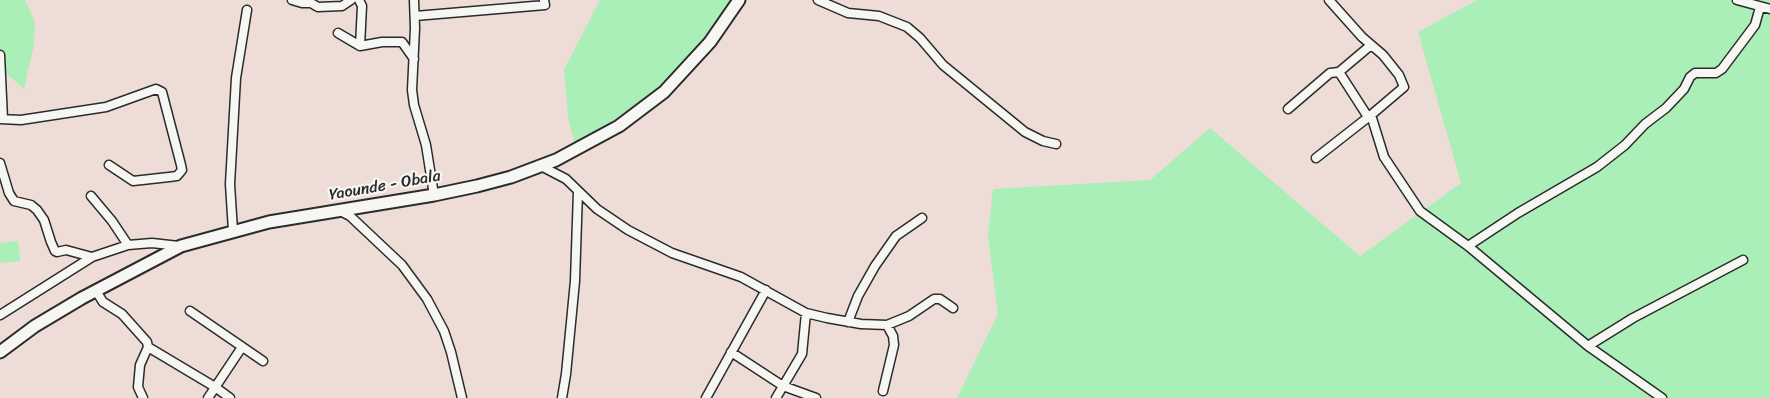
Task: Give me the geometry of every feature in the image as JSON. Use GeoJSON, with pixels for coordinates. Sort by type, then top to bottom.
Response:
{"type":"FeatureCollection","features":[{"type":"Feature","properties":{"kind":"highway","name":"Yaounde - Obala"},"geometry":{"type":"LineString","coordinates":[[0,352],[35,326],[181,246],[269,222],[434,195],[503,179],[571,153],[618,126],[664,92],[710,42],[739,0]]}},
{"type":"Feature","properties":{"kind":"street"},"geometry":{"type":"LineString","coordinates":[[292,0],[311,3],[318,7],[342,6],[351,0]]}},
{"type":"Feature","properties":{"kind":"street"},"geometry":{"type":"LineString","coordinates":[[359,0],[362,6],[360,46]]}},
{"type":"Feature","properties":{"kind":"street"},"geometry":{"type":"LineString","coordinates":[[414,0],[412,90],[414,105],[426,145],[434,195]]}},
{"type":"Feature","properties":{"kind":"street"},"geometry":{"type":"LineString","coordinates":[[415,16],[544,5],[544,0]]}},
{"type":"Feature","properties":{"kind":"street"},"geometry":{"type":"LineString","coordinates":[[818,0],[848,13],[879,16],[907,27],[920,38],[943,65],[1025,132],[1043,141],[1056,144]]}},
{"type":"Feature","properties":{"kind":"street"},"geometry":{"type":"LineString","coordinates":[[1316,158],[1404,87],[1399,75],[1383,54],[1362,37],[1329,0]]}},
{"type":"Feature","properties":{"kind":"street"},"geometry":{"type":"LineString","coordinates":[[1738,0],[1770,9]]}},
{"type":"Feature","properties":{"kind":"street"},"geometry":{"type":"LineString","coordinates":[[1468,246],[1518,212],[1597,167],[1666,108],[1684,89],[1690,77],[1695,73],[1716,73],[1722,69],[1755,26],[1760,7]]}},
{"type":"Feature","properties":{"kind":"street"},"geometry":{"type":"LineString","coordinates":[[233,231],[230,184],[236,87],[247,10]]}},
{"type":"Feature","properties":{"kind":"street"},"geometry":{"type":"LineString","coordinates":[[338,33],[360,46],[382,42],[402,42],[414,59]]}},
{"type":"Feature","properties":{"kind":"street"},"geometry":{"type":"LineString","coordinates":[[1288,109],[1330,73],[1339,72],[1371,45]]}},
{"type":"Feature","properties":{"kind":"street"},"geometry":{"type":"LineString","coordinates":[[0,55],[2,119],[21,120],[106,107],[156,89],[162,92],[182,170],[177,176],[169,178],[132,181],[109,165]]}},
{"type":"Feature","properties":{"kind":"street"},"geometry":{"type":"LineString","coordinates":[[1339,72],[1369,116],[1384,158],[1420,211],[1468,246],[1588,346],[1662,398]]}},
{"type":"Feature","properties":{"kind":"street"},"geometry":{"type":"LineString","coordinates":[[0,163],[9,193],[14,201],[31,206],[37,210],[44,220],[50,242],[55,251],[66,250],[92,257]]}},
{"type":"Feature","properties":{"kind":"street"},"geometry":{"type":"LineString","coordinates":[[541,166],[566,179],[611,220],[651,242],[690,260],[740,277],[806,313],[848,322],[887,325],[909,316],[934,299],[940,298],[953,308]]}},
{"type":"Feature","properties":{"kind":"street"},"geometry":{"type":"LineString","coordinates":[[562,398],[575,281],[578,191]]}},
{"type":"Feature","properties":{"kind":"street"},"geometry":{"type":"LineString","coordinates":[[91,196],[112,221],[128,245]]}},
{"type":"Feature","properties":{"kind":"street"},"geometry":{"type":"LineString","coordinates":[[340,211],[350,216],[402,266],[427,299],[444,331],[462,398]]}},
{"type":"Feature","properties":{"kind":"street"},"geometry":{"type":"LineString","coordinates":[[848,322],[858,296],[875,266],[896,236],[922,218]]}},
{"type":"Feature","properties":{"kind":"street"},"geometry":{"type":"LineString","coordinates":[[0,315],[92,257],[128,245],[152,243],[181,246]]}},
{"type":"Feature","properties":{"kind":"street"},"geometry":{"type":"LineString","coordinates":[[1588,346],[1633,318],[1743,260]]}},
{"type":"Feature","properties":{"kind":"street"},"geometry":{"type":"LineString","coordinates":[[706,398],[766,290]]}},
{"type":"Feature","properties":{"kind":"street"},"geometry":{"type":"LineString","coordinates":[[96,291],[103,302],[122,314],[147,342],[148,346],[230,398]]}},
{"type":"Feature","properties":{"kind":"street"},"geometry":{"type":"LineString","coordinates":[[190,311],[263,361]]}},
{"type":"Feature","properties":{"kind":"street"},"geometry":{"type":"LineString","coordinates":[[776,398],[802,354],[806,313]]}},
{"type":"Feature","properties":{"kind":"street"},"geometry":{"type":"LineString","coordinates":[[883,390],[894,345],[893,336],[887,325]]}},
{"type":"Feature","properties":{"kind":"street"},"geometry":{"type":"LineString","coordinates":[[143,398],[138,387],[140,365],[148,346]]}},
{"type":"Feature","properties":{"kind":"street"},"geometry":{"type":"LineString","coordinates":[[208,398],[242,347]]}},
{"type":"Feature","properties":{"kind":"street"},"geometry":{"type":"LineString","coordinates":[[731,352],[783,386],[816,398]]}},
{"type":"Feature","properties":{"kind":"green space"},"geometry":{"type":"Polygon","coordinates":[[[0,0],[25,0],[35,22],[34,45],[24,89],[0,68],[0,0]]]}},
{"type":"Feature","properties":{"kind":"green space"},"geometry":{"type":"Polygon","coordinates":[[[600,0],[738,0],[709,37],[662,87],[575,146],[568,117],[564,70],[600,0]]]}},
{"type":"Feature","properties":{"kind":"green space"},"geometry":{"type":"Polygon","coordinates":[[[1477,0],[1770,0],[1770,398],[957,398],[998,314],[988,236],[993,189],[1150,180],[1210,128],[1360,256],[1461,183],[1418,32],[1477,0]]]}},
{"type":"Feature","properties":{"kind":"green space"},"geometry":{"type":"Polygon","coordinates":[[[18,241],[20,261],[0,263],[0,243],[18,241]]]}}]}
